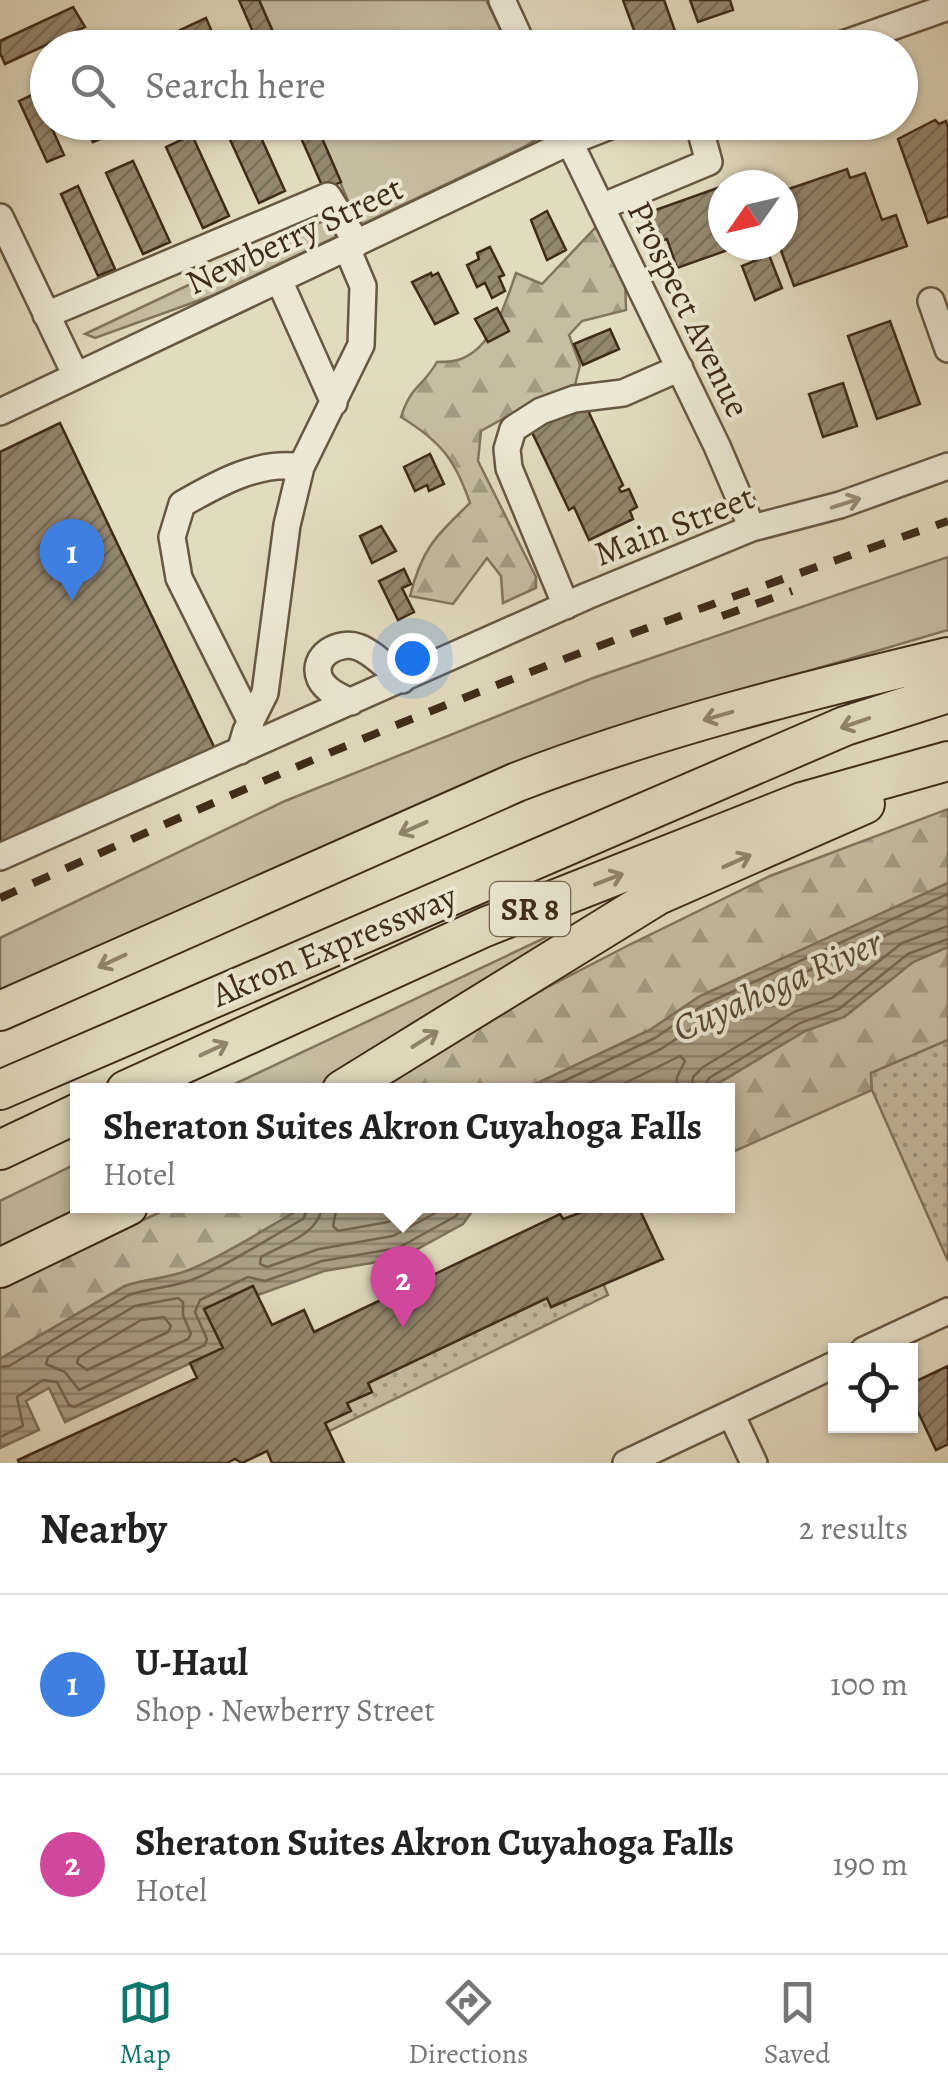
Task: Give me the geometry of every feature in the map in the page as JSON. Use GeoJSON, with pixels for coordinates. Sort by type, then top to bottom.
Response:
{"type":"FeatureCollection","features":[{"type":"Feature","properties":{"kind":"highway"},"geometry":{"type":"LineString","coordinates":[[0,1011],[517,782],[598,751],[785,696],[948,657]]}},
{"type":"Feature","properties":{"kind":"highway","name":"Akron Expressway"},"geometry":{"type":"LineString","coordinates":[[0,1090],[845,726],[948,693]]}},
{"type":"Feature","properties":{"kind":"highway"},"geometry":{"type":"LineString","coordinates":[[353,1083],[658,895],[948,764]]}},
{"type":"Feature","properties":{"kind":"highway","name":"Akron Expressway"},"geometry":{"type":"LineString","coordinates":[[141,1083],[485,927],[802,802],[948,764]]}},
{"type":"Feature","properties":{"kind":"highway"},"geometry":{"type":"LineString","coordinates":[[0,1150],[70,1117]]}},
{"type":"Feature","properties":{"kind":"highway"},"geometry":{"type":"LineString","coordinates":[[0,1268],[114,1213]]}},
{"type":"Feature","properties":{"kind":"street"},"geometry":{"type":"LineString","coordinates":[[502,0],[516,30]]}},
{"type":"Feature","properties":{"kind":"street"},"geometry":{"type":"LineString","coordinates":[[883,30],[948,7]]}},
{"type":"Feature","properties":{"kind":"street","name":"Newberry Street"},"geometry":{"type":"LineString","coordinates":[[0,412],[352,245],[549,140]]}},
{"type":"Feature","properties":{"kind":"street","name":"Prospect Avenue"},"geometry":{"type":"LineString","coordinates":[[568,140],[680,368],[752,528]]}},
{"type":"Feature","properties":{"kind":"street"},"geometry":{"type":"LineString","coordinates":[[601,207],[709,162],[703,140]]}},
{"type":"Feature","properties":{"kind":"street"},"geometry":{"type":"LineString","coordinates":[[46,315],[328,196],[352,245],[363,286],[361,345],[301,467],[287,525],[265,693],[240,752]]}},
{"type":"Feature","properties":{"kind":"street"},"geometry":{"type":"LineString","coordinates":[[0,218],[76,376]]}},
{"type":"Feature","properties":{"kind":"street"},"geometry":{"type":"LineString","coordinates":[[279,280],[334,402]]}},
{"type":"Feature","properties":{"kind":"street"},"geometry":{"type":"LineString","coordinates":[[931,301],[948,349]]}},
{"type":"Feature","properties":{"kind":"street"},"geometry":{"type":"LineString","coordinates":[[566,606],[509,468],[506,449],[514,429],[541,412],[574,399],[623,393],[680,368]]}},
{"type":"Feature","properties":{"kind":"street","name":"Main Street"},"geometry":{"type":"LineString","coordinates":[[0,858],[566,606],[752,528],[840,505],[948,466]]}},
{"type":"Feature","properties":{"kind":"street"},"geometry":{"type":"LineString","coordinates":[[251,722],[179,578],[172,537],[182,504],[222,481],[261,470],[301,467]]}},
{"type":"Feature","properties":{"kind":"street"},"geometry":{"type":"LineString","coordinates":[[351,702],[335,694],[320,678],[318,669],[325,652],[340,644],[360,647],[402,680]]}},
{"type":"Feature","properties":{"kind":"street"},"geometry":{"type":"LineString","coordinates":[[879,1343],[948,1311]]}},
{"type":"Feature","properties":{"kind":"street"},"geometry":{"type":"LineString","coordinates":[[626,1463],[828,1368]]}},
{"type":"Feature","properties":{"kind":"street"},"geometry":{"type":"LineString","coordinates":[[731,1414],[754,1463]]}},
{"type":"Feature","properties":{"kind":"green space"},"geometry":{"type":"Polygon","coordinates":[[[259,0],[486,0],[501,30],[272,30],[259,0]]]}},
{"type":"Feature","properties":{"kind":"green space"},"geometry":{"type":"Polygon","coordinates":[[[322,140],[535,140],[214,295],[95,338],[85,334],[351,208],[322,140]]]}},
{"type":"Feature","properties":{"kind":"green space"},"geometry":{"type":"Polygon","coordinates":[[[596,227],[613,261],[625,274],[626,310],[582,321],[569,335],[580,365],[574,389],[531,403],[481,431],[478,461],[536,577],[536,588],[503,603],[501,576],[487,558],[453,604],[410,596],[432,544],[470,503],[444,452],[401,417],[409,399],[437,362],[461,359],[482,345],[497,322],[516,273],[542,284],[596,227]]]}},
{"type":"Feature","properties":{"kind":"green space"},"geometry":{"type":"Polygon","coordinates":[[[948,557],[948,630],[594,734],[240,891],[0,991],[0,938],[285,801],[593,678],[948,557]]]}},
{"type":"Feature","properties":{"kind":"green space"},"geometry":{"type":"Polygon","coordinates":[[[948,809],[948,883],[700,996],[650,1030],[538,1083],[389,1083],[542,990],[770,876],[948,809]]]}},
{"type":"Feature","properties":{"kind":"green space"},"geometry":{"type":"Polygon","coordinates":[[[587,918],[330,1083],[237,1083],[587,918]]]}},
{"type":"Feature","properties":{"kind":"green space"},"geometry":{"type":"Polygon","coordinates":[[[948,947],[948,1040],[871,1073],[872,1090],[735,1151],[735,1083],[719,1083],[805,1031],[844,1017],[913,962],[948,947]]]}},
{"type":"Feature","properties":{"kind":"green space"},"geometry":{"type":"Polygon","coordinates":[[[948,1040],[948,1261],[872,1090],[871,1073],[948,1040]]]}},
{"type":"Feature","properties":{"kind":"green space"},"geometry":{"type":"Polygon","coordinates":[[[70,1167],[70,1213],[80,1213],[0,1251],[0,1201],[70,1167]]]}},
{"type":"Feature","properties":{"kind":"green space"},"geometry":{"type":"Polygon","coordinates":[[[158,1213],[294,1213],[194,1268],[125,1286],[0,1359],[0,1287],[158,1213]]]}},
{"type":"Feature","properties":{"kind":"green space"},"geometry":{"type":"Polygon","coordinates":[[[603,1283],[608,1295],[329,1431],[325,1423],[350,1411],[347,1403],[372,1392],[368,1383],[547,1298],[552,1307],[603,1283]]]}},
{"type":"Feature","properties":{"kind":"water","name":"Cuyahoga River"},"geometry":{"type":"Polygon","coordinates":[[[948,883],[948,947],[913,962],[844,1017],[805,1031],[719,1083],[538,1083],[650,1030],[700,996],[948,883]]]}},
{"type":"Feature","properties":{"kind":"water"},"geometry":{"type":"Polygon","coordinates":[[[294,1213],[471,1213],[463,1224],[401,1258],[324,1271],[258,1295],[253,1286],[205,1309],[223,1348],[65,1422],[49,1388],[26,1401],[39,1430],[0,1448],[0,1359],[125,1286],[194,1268],[294,1213]]]}},
{"type":"Feature","properties":{"kind":"building"},"geometry":{"type":"Polygon","coordinates":[[[239,0],[259,0],[272,30],[252,30],[239,0]]]}},
{"type":"Feature","properties":{"kind":"building"},"geometry":{"type":"Polygon","coordinates":[[[623,0],[664,0],[675,30],[634,30],[623,0]]]}},
{"type":"Feature","properties":{"kind":"building"},"geometry":{"type":"Polygon","coordinates":[[[690,0],[730,0],[733,10],[698,22],[690,0]]]}},
{"type":"Feature","properties":{"kind":"building"},"geometry":{"type":"Polygon","coordinates":[[[73,7],[85,27],[30,30],[30,52],[5,64],[0,41],[73,7]]]}},
{"type":"Feature","properties":{"kind":"building"},"geometry":{"type":"Polygon","coordinates":[[[206,18],[211,30],[180,30],[206,18]]]}},
{"type":"Feature","properties":{"kind":"building"},"geometry":{"type":"Polygon","coordinates":[[[30,96],[30,125],[19,101],[30,96]]]}},
{"type":"Feature","properties":{"kind":"building"},"geometry":{"type":"Polygon","coordinates":[[[935,120],[939,124],[946,121],[948,128],[948,216],[928,223],[898,140],[918,140],[918,129],[935,120]]]}},
{"type":"Feature","properties":{"kind":"building"},"geometry":{"type":"Polygon","coordinates":[[[37,140],[57,140],[64,155],[47,162],[37,140]]]}},
{"type":"Feature","properties":{"kind":"building"},"geometry":{"type":"Polygon","coordinates":[[[181,140],[194,140],[229,216],[203,228],[166,147],[181,140]]]}},
{"type":"Feature","properties":{"kind":"building"},"geometry":{"type":"Polygon","coordinates":[[[230,140],[262,140],[285,191],[259,203],[230,140]]]}},
{"type":"Feature","properties":{"kind":"building"},"geometry":{"type":"Polygon","coordinates":[[[302,140],[323,140],[341,182],[324,190],[302,140]]]}},
{"type":"Feature","properties":{"kind":"building"},"geometry":{"type":"Polygon","coordinates":[[[133,161],[170,242],[143,254],[106,173],[133,161]]]}},
{"type":"Feature","properties":{"kind":"building"},"geometry":{"type":"Polygon","coordinates":[[[847,169],[850,178],[865,173],[882,220],[896,215],[907,246],[794,286],[784,260],[798,260],[798,186],[847,169]]]}},
{"type":"Feature","properties":{"kind":"building"},"geometry":{"type":"Polygon","coordinates":[[[78,186],[115,269],[98,276],[61,194],[78,186]]]}},
{"type":"Feature","properties":{"kind":"building"},"geometry":{"type":"Polygon","coordinates":[[[708,191],[708,257],[677,268],[667,239],[657,242],[647,213],[708,191]]]}},
{"type":"Feature","properties":{"kind":"building"},"geometry":{"type":"Polygon","coordinates":[[[547,211],[566,250],[547,260],[531,220],[547,211]]]}},
{"type":"Feature","properties":{"kind":"building"},"geometry":{"type":"Polygon","coordinates":[[[490,247],[504,275],[499,277],[505,291],[492,298],[485,283],[477,287],[467,265],[479,259],[477,253],[490,247]]]}},
{"type":"Feature","properties":{"kind":"building"},"geometry":{"type":"Polygon","coordinates":[[[771,260],[782,288],[755,300],[742,266],[771,260]]]}},
{"type":"Feature","properties":{"kind":"building"},"geometry":{"type":"Polygon","coordinates":[[[438,273],[458,313],[435,324],[412,282],[438,273]]]}},
{"type":"Feature","properties":{"kind":"building"},"geometry":{"type":"Polygon","coordinates":[[[497,308],[509,331],[488,342],[475,319],[497,308]]]}},
{"type":"Feature","properties":{"kind":"building"},"geometry":{"type":"Polygon","coordinates":[[[890,321],[920,404],[877,419],[848,336],[890,321]]]}},
{"type":"Feature","properties":{"kind":"building"},"geometry":{"type":"Polygon","coordinates":[[[610,329],[619,349],[583,365],[574,344],[610,329]]]}},
{"type":"Feature","properties":{"kind":"building"},"geometry":{"type":"Polygon","coordinates":[[[843,383],[857,426],[823,437],[809,394],[843,383]]]}},
{"type":"Feature","properties":{"kind":"building"},"geometry":{"type":"Polygon","coordinates":[[[584,402],[623,485],[619,488],[621,492],[629,489],[637,507],[630,511],[633,519],[589,540],[574,507],[569,510],[530,428],[584,402]]]}},
{"type":"Feature","properties":{"kind":"building"},"geometry":{"type":"Polygon","coordinates":[[[60,423],[215,749],[0,851],[0,452],[60,423]]]}},
{"type":"Feature","properties":{"kind":"building"},"geometry":{"type":"Polygon","coordinates":[[[430,454],[444,484],[429,491],[427,485],[415,491],[404,467],[430,454]]]}},
{"type":"Feature","properties":{"kind":"building"},"geometry":{"type":"Polygon","coordinates":[[[381,526],[396,551],[372,563],[360,536],[381,526]]]}},
{"type":"Feature","properties":{"kind":"building"},"geometry":{"type":"Polygon","coordinates":[[[404,569],[411,584],[402,588],[414,612],[398,620],[379,581],[404,569]]]}},
{"type":"Feature","properties":{"kind":"building"},"geometry":{"type":"Polygon","coordinates":[[[580,1213],[641,1213],[663,1259],[551,1307],[547,1298],[368,1383],[372,1392],[347,1403],[351,1411],[325,1423],[344,1463],[272,1463],[267,1451],[242,1463],[235,1459],[227,1463],[19,1463],[18,1460],[197,1378],[190,1363],[223,1348],[204,1309],[253,1286],[272,1325],[304,1310],[314,1332],[560,1214],[563,1219],[580,1213]]]}},
{"type":"Feature","properties":{"kind":"building"},"geometry":{"type":"Polygon","coordinates":[[[948,1366],[948,1444],[936,1450],[918,1412],[918,1380],[948,1366]]]}},
{"type":"Feature","properties":{"kind":"railway"},"geometry":{"type":"LineString","coordinates":[[0,898],[476,693],[948,521]]}},
{"type":"Feature","properties":{"kind":"railway"},"geometry":{"type":"LineString","coordinates":[[722,616],[792,591]]}},
{"type":"Feature","properties":{"kind":"place","name":"U-Haul"},"geometry":{"type":"Point","coordinates":[72,601]}},
{"type":"Feature","properties":{"kind":"place","name":"Sheraton Suites Akron Cuyahoga Falls"},"geometry":{"type":"Point","coordinates":[403,1328]}}]}
